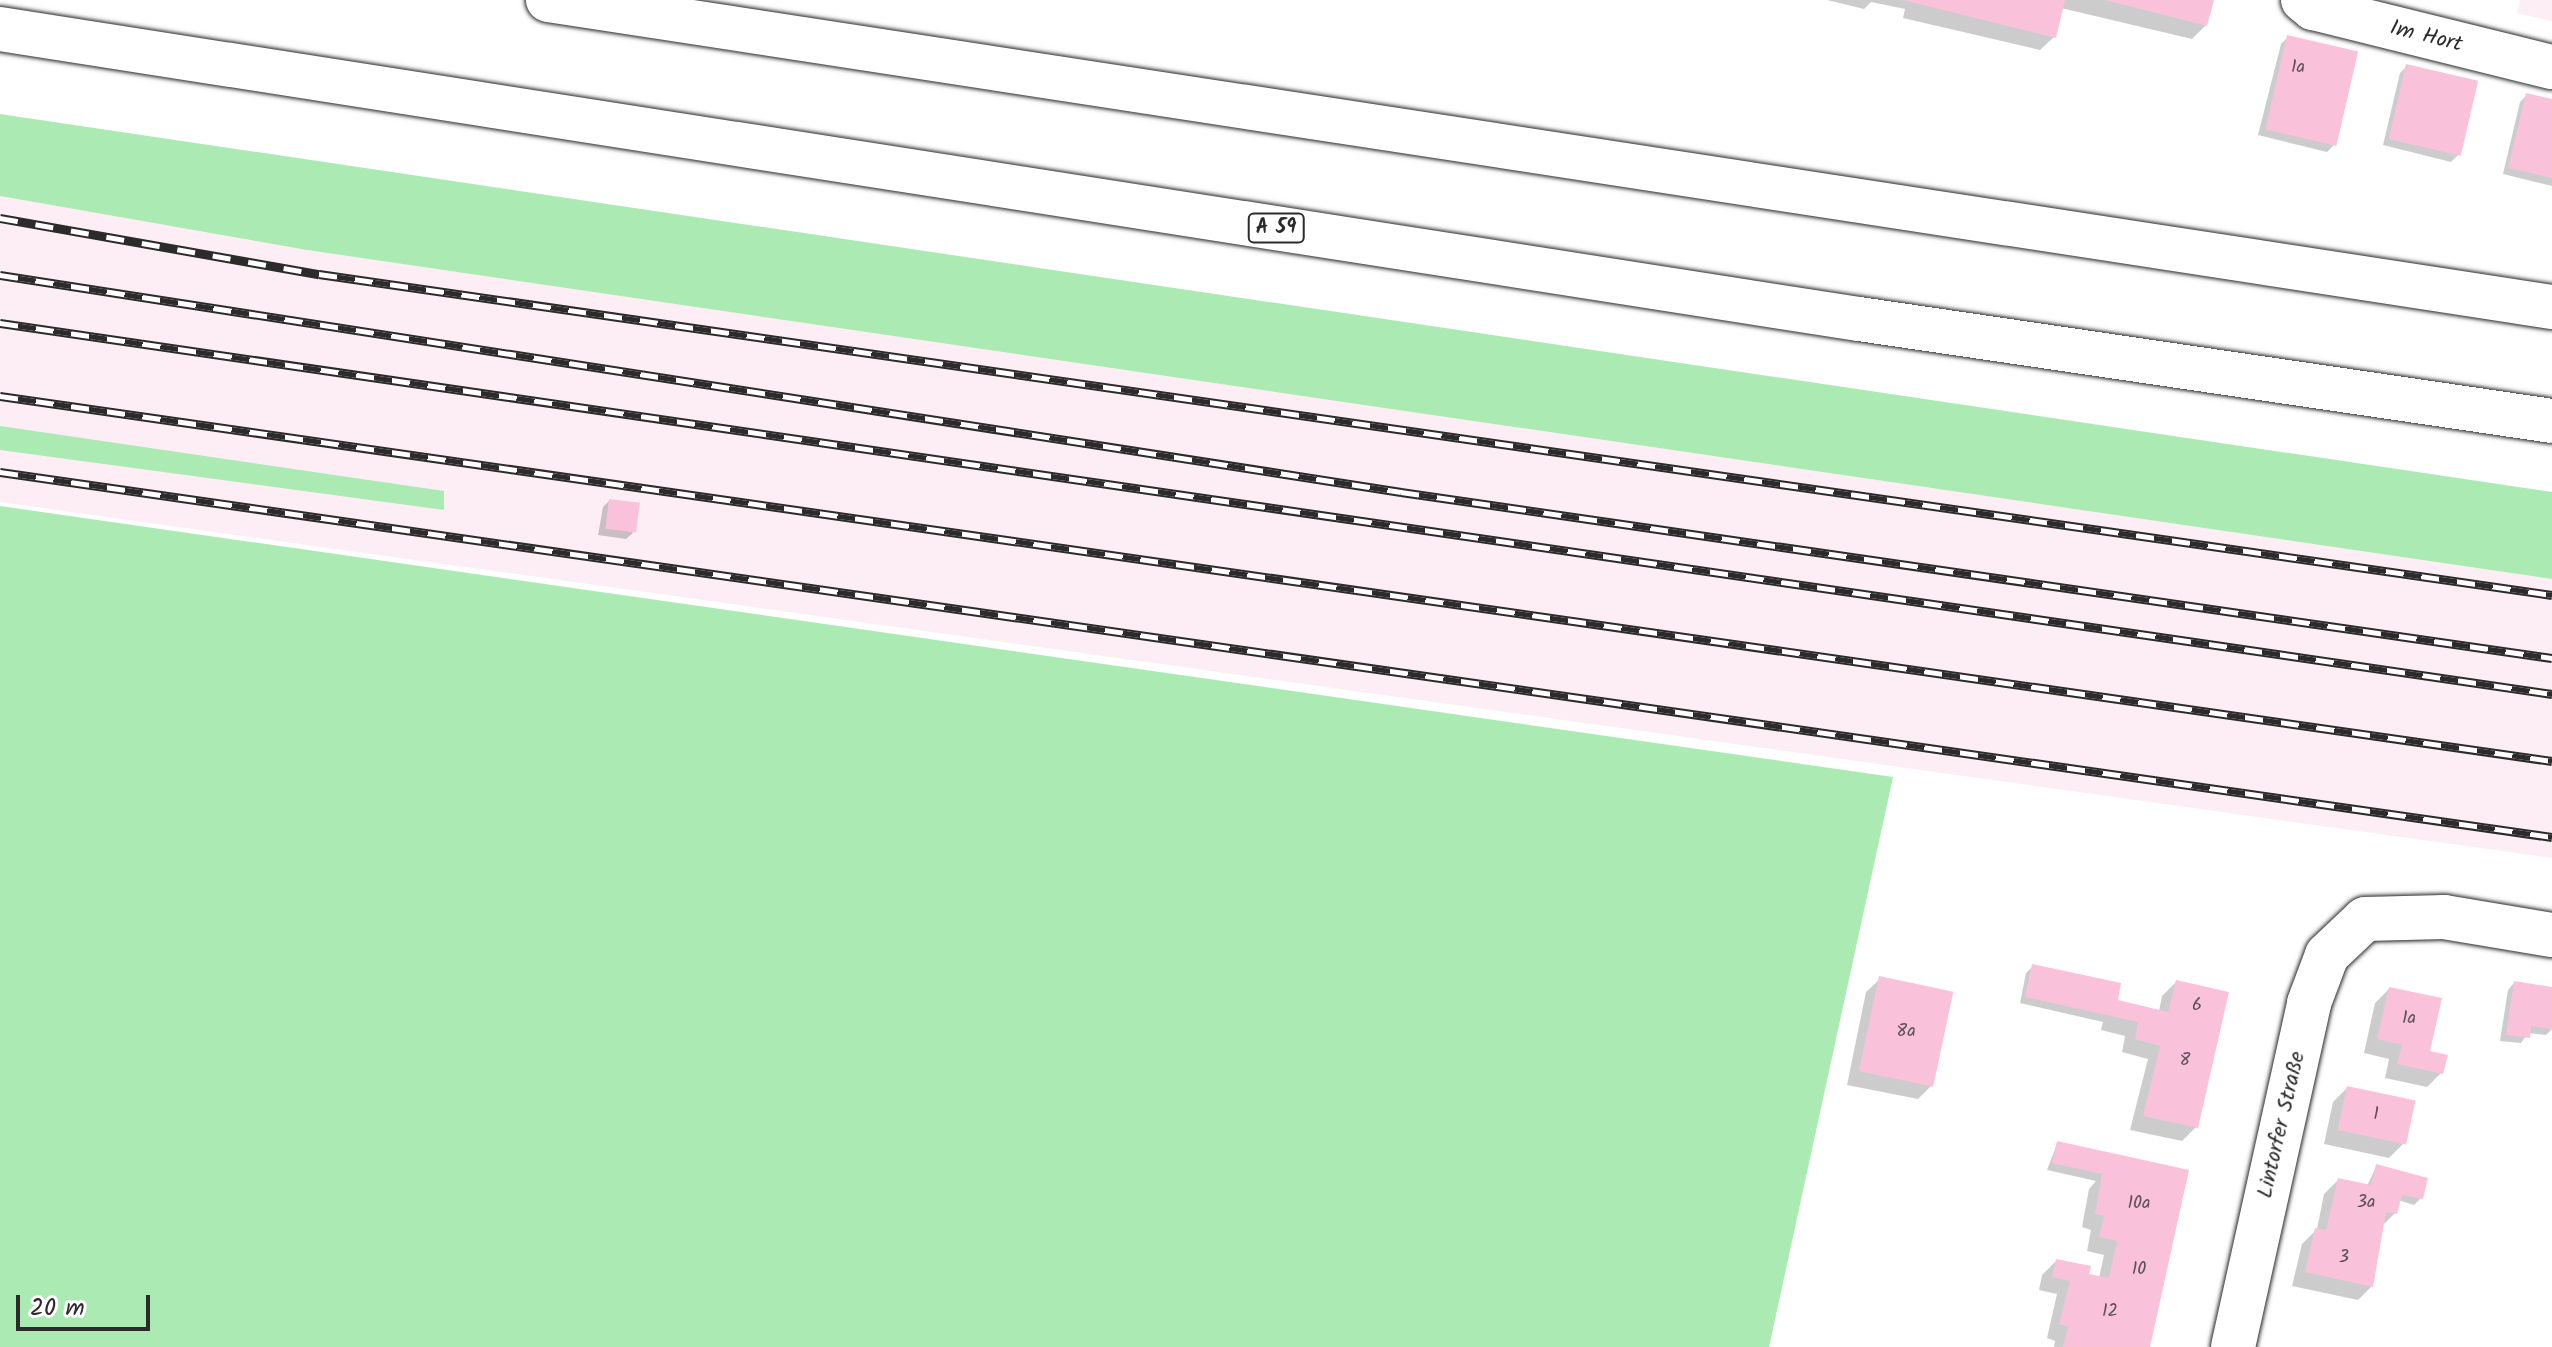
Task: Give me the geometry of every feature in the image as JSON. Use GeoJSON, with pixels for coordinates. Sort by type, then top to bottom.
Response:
{"type":"FeatureCollection","features":[{"type":"Feature","properties":{"kind":"main road"},"geometry":{"type":"LineString","coordinates":[[548,0],[2552,307]]}},
{"type":"Feature","properties":{"kind":"main road","name":"Im Hort"},"geometry":{"type":"LineString","coordinates":[[2303,0],[2313,8],[2552,67]]}},
{"type":"Feature","properties":{"kind":"main road","name":"A 59"},"geometry":{"type":"LineString","coordinates":[[0,29],[1812,312],[2552,421]]}},
{"type":"Feature","properties":{"kind":"main road","name":"Lintorfer Straße"},"geometry":{"type":"LineString","coordinates":[[2233,1347],[2309,1003],[2327,955],[2365,919],[2444,917],[2552,935]]}},
{"type":"Feature","properties":{"kind":"shaded area"},"geometry":{"type":"Polygon","coordinates":[[[2520,0],[2552,0],[2552,21],[2517,13],[2520,0]]]}},
{"type":"Feature","properties":{"kind":"shaded area"},"geometry":{"type":"Polygon","coordinates":[[[0,196],[307,250],[2552,579],[2552,858],[0,502],[0,196]]]}},
{"type":"Feature","properties":{"kind":"green space"},"geometry":{"type":"Polygon","coordinates":[[[0,114],[2552,492],[2552,579],[307,250],[0,196],[0,114]]]}},
{"type":"Feature","properties":{"kind":"green space"},"geometry":{"type":"Polygon","coordinates":[[[0,426],[444,491],[444,510],[0,450],[0,426]]]}},
{"type":"Feature","properties":{"kind":"green space"},"geometry":{"type":"Polygon","coordinates":[[[0,506],[1893,777],[1769,1347],[0,1347],[0,506]]]}},
{"type":"Feature","properties":{"kind":"building"},"geometry":{"type":"Polygon","coordinates":[[[1903,0],[2065,0],[2056,38],[1903,0]]]}},
{"type":"Feature","properties":{"kind":"building"},"geometry":{"type":"Polygon","coordinates":[[[2105,0],[2214,0],[2207,26],[2105,0]]]}},
{"type":"Feature","properties":{"kind":"building"},"geometry":{"type":"Polygon","coordinates":[[[2287,35],[2358,51],[2336,146],[2265,130],[2287,35]]]}},
{"type":"Feature","properties":{"kind":"building"},"geometry":{"type":"Polygon","coordinates":[[[2406,64],[2478,81],[2461,156],[2389,139],[2406,64]]]}},
{"type":"Feature","properties":{"kind":"building"},"geometry":{"type":"Polygon","coordinates":[[[2526,93],[2552,99],[2552,178],[2508,168],[2526,93]]]}},
{"type":"Feature","properties":{"kind":"building"},"geometry":{"type":"Polygon","coordinates":[[[609,499],[640,503],[636,533],[605,529],[609,499]]]}},
{"type":"Feature","properties":{"kind":"building"},"geometry":{"type":"Polygon","coordinates":[[[2032,964],[2121,983],[2118,1000],[2168,1012],[2176,980],[2229,992],[2198,1128],[2143,1116],[2160,1046],[2135,1039],[2138,1022],[2025,997],[2032,964]]]}},
{"type":"Feature","properties":{"kind":"building"},"geometry":{"type":"Polygon","coordinates":[[[1879,976],[1953,992],[1933,1087],[1859,1071],[1879,976]]]}},
{"type":"Feature","properties":{"kind":"building"},"geometry":{"type":"Polygon","coordinates":[[[2514,981],[2552,987],[2552,1029],[2531,1026],[2530,1038],[2506,1035],[2514,981]]]}},
{"type":"Feature","properties":{"kind":"building"},"geometry":{"type":"Polygon","coordinates":[[[2389,987],[2442,998],[2430,1051],[2448,1055],[2443,1074],[2397,1064],[2402,1045],[2377,1039],[2389,987]]]}},
{"type":"Feature","properties":{"kind":"building"},"geometry":{"type":"Polygon","coordinates":[[[2347,1086],[2415,1101],[2406,1145],[2338,1130],[2347,1086]]]}},
{"type":"Feature","properties":{"kind":"building"},"geometry":{"type":"Polygon","coordinates":[[[2057,1141],[2189,1170],[2150,1347],[2063,1347],[2068,1327],[2059,1324],[2070,1281],[2052,1277],[2056,1259],[2091,1266],[2089,1274],[2109,1278],[2117,1241],[2099,1237],[2104,1216],[2095,1214],[2102,1174],[2052,1163],[2057,1141]]]}},
{"type":"Feature","properties":{"kind":"building"},"geometry":{"type":"Polygon","coordinates":[[[2376,1164],[2428,1178],[2423,1199],[2402,1195],[2397,1214],[2386,1212],[2373,1287],[2305,1272],[2315,1228],[2326,1230],[2338,1178],[2371,1185],[2376,1164]]]}},
{"type":"Feature","properties":{"kind":"railway"},"geometry":{"type":"LineString","coordinates":[[0,218],[319,274],[2552,595]]}},
{"type":"Feature","properties":{"kind":"railway"},"geometry":{"type":"LineString","coordinates":[[0,275],[1401,492],[2552,658]]}},
{"type":"Feature","properties":{"kind":"railway"},"geometry":{"type":"LineString","coordinates":[[0,323],[2552,694]]}},
{"type":"Feature","properties":{"kind":"railway"},"geometry":{"type":"LineString","coordinates":[[0,396],[2552,761]]}},
{"type":"Feature","properties":{"kind":"railway"},"geometry":{"type":"LineString","coordinates":[[0,472],[2552,837]]}}]}
